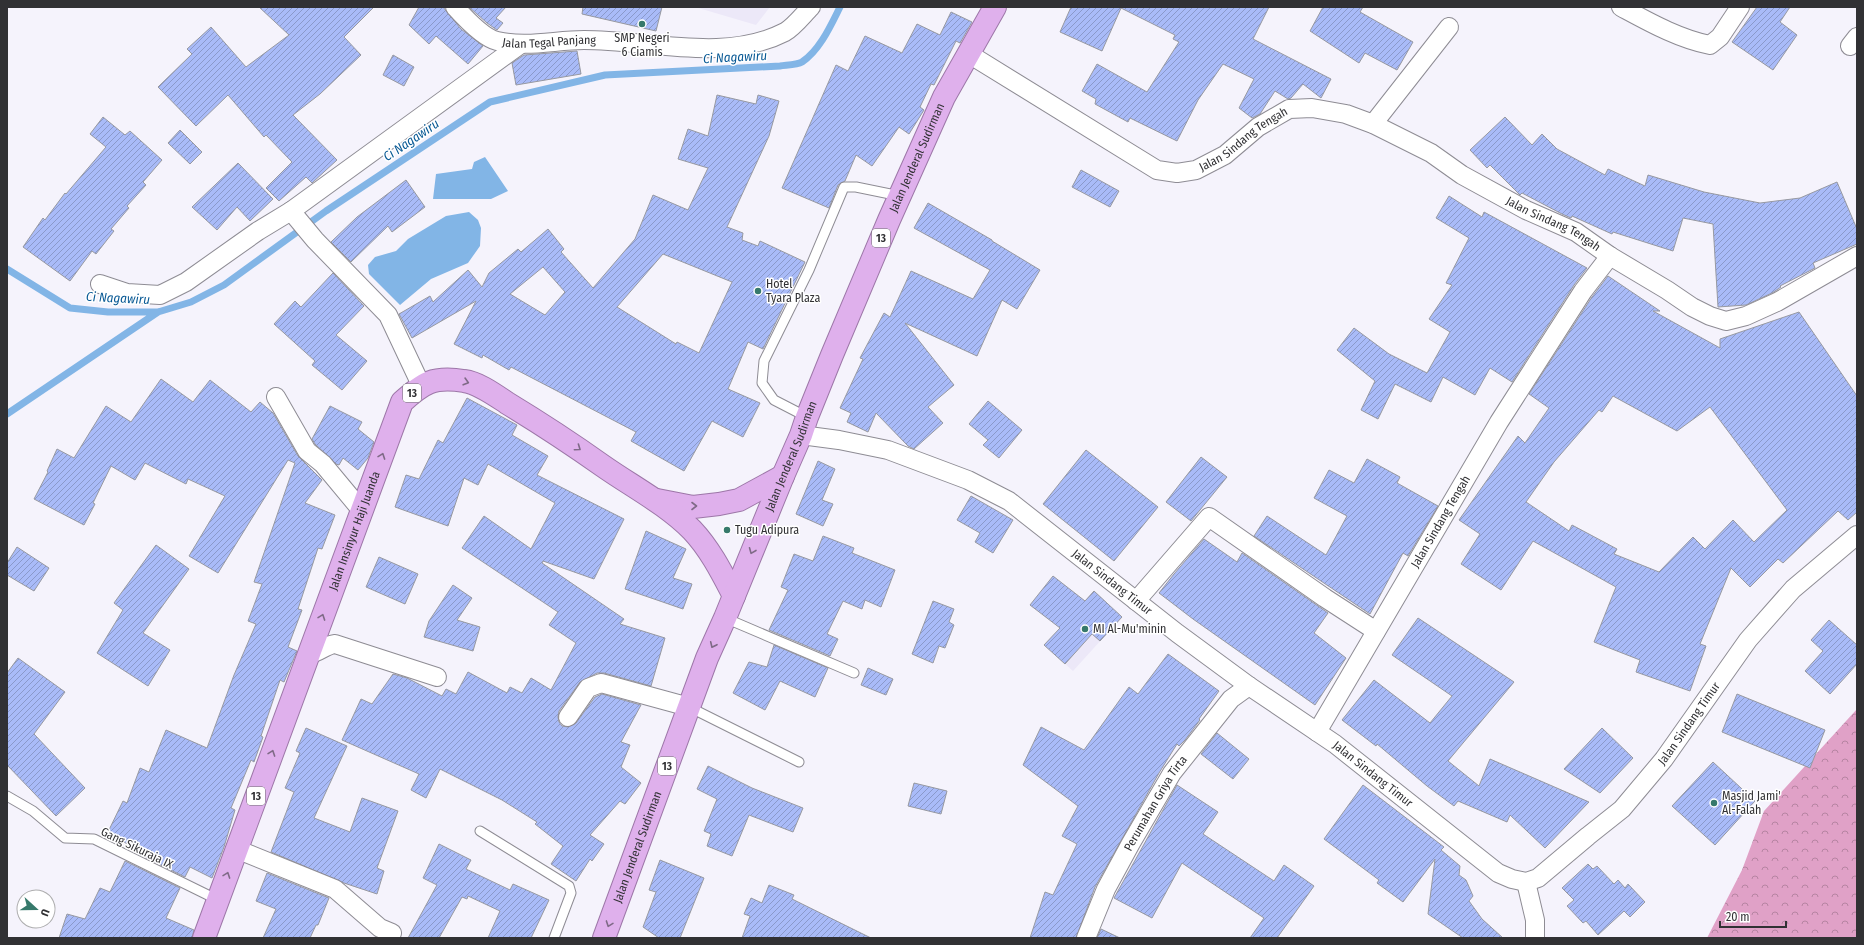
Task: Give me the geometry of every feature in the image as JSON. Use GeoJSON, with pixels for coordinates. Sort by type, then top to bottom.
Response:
{"type":"FeatureCollection","features":[{"type":"Feature","properties":{"kind":"highway","name":"Jalan Jenderal Sudirman"},"geometry":{"type":"LineString","coordinates":[[604,938],[707,658],[900,196],[944,97],[995,7]]}},
{"type":"Feature","properties":{"kind":"highway","name":"Jalan Insinyur Haji Juanda"},"geometry":{"type":"LineString","coordinates":[[204,938],[402,402],[421,385],[434,380],[466,381],[486,390],[553,431],[605,468],[656,500]]}},
{"type":"Feature","properties":{"kind":"highway","name":"13"},"geometry":{"type":"LineString","coordinates":[[656,500],[692,507],[719,504],[739,500],[783,476]]}},
{"type":"Feature","properties":{"kind":"highway","name":"13"},"geometry":{"type":"LineString","coordinates":[[656,500],[691,529],[708,549],[734,596]]}},
{"type":"Feature","properties":{"kind":"street","name":"Jalan Tegal Panjang"},"geometry":{"type":"LineString","coordinates":[[455,7],[485,35],[496,41],[536,45],[584,40],[702,48],[752,45],[786,31],[811,7]]}},
{"type":"Feature","properties":{"kind":"street"},"geometry":{"type":"LineString","coordinates":[[1621,7],[1647,21],[1698,43],[1710,46],[1720,37],[1740,7]]}},
{"type":"Feature","properties":{"kind":"street"},"geometry":{"type":"LineString","coordinates":[[1372,124],[1449,26]]}},
{"type":"Feature","properties":{"kind":"street"},"geometry":{"type":"LineString","coordinates":[[100,284],[127,293],[160,295],[186,282],[258,231],[293,214],[522,44]]}},
{"type":"Feature","properties":{"kind":"street","name":"Jalan Sindang Tengah"},"geometry":{"type":"LineString","coordinates":[[969,54],[1157,170],[1177,173],[1196,170],[1209,164],[1225,155],[1258,127],[1289,109],[1319,109],[1346,114],[1372,124],[1431,153],[1462,175],[1526,210],[1576,232],[1610,256],[1667,290],[1692,307],[1710,316],[1726,321],[1746,316],[1777,302],[1857,256]]}},
{"type":"Feature","properties":{"kind":"street"},"geometry":{"type":"LineString","coordinates":[[293,214],[315,240],[388,315],[421,385]]}},
{"type":"Feature","properties":{"kind":"street","name":"Jalan Sindang Tengah"},"geometry":{"type":"LineString","coordinates":[[1317,732],[1499,422],[1583,291],[1610,256]]}},
{"type":"Feature","properties":{"kind":"street"},"geometry":{"type":"LineString","coordinates":[[276,397],[307,451],[324,464],[362,511]]}},
{"type":"Feature","properties":{"kind":"street","name":"Jalan Sindang Timur"},"geometry":{"type":"LineString","coordinates":[[804,426],[839,440],[888,450],[968,480],[1015,506],[1136,601],[1249,686],[1341,748],[1498,873],[1512,879],[1526,882],[1538,878],[1622,809],[1664,759],[1748,640],[1793,589],[1857,535]]}},
{"type":"Feature","properties":{"kind":"street"},"geometry":{"type":"LineString","coordinates":[[1136,601],[1209,517],[1325,598],[1376,631]]}},
{"type":"Feature","properties":{"kind":"street"},"geometry":{"type":"LineString","coordinates":[[309,654],[318,653],[329,644],[335,644],[437,677]]}},
{"type":"Feature","properties":{"kind":"street"},"geometry":{"type":"LineString","coordinates":[[568,717],[588,688],[601,683],[688,707]]}},
{"type":"Feature","properties":{"kind":"street","name":"Perumahan Griya Tirta"},"geometry":{"type":"LineString","coordinates":[[1086,938],[1106,889],[1172,773],[1231,699],[1249,686]]}},
{"type":"Feature","properties":{"kind":"street"},"geometry":{"type":"LineString","coordinates":[[236,849],[335,889],[380,928],[392,933]]}},
{"type":"Feature","properties":{"kind":"street"},"geometry":{"type":"LineString","coordinates":[[1526,882],[1535,920],[1535,938]]}},
{"type":"Feature","properties":{"kind":"lane"},"geometry":{"type":"LineString","coordinates":[[804,426],[774,400],[762,383],[764,361],[809,270],[844,187],[856,187],[900,196]]}},
{"type":"Feature","properties":{"kind":"lane"},"geometry":{"type":"LineString","coordinates":[[725,618],[854,673]]}},
{"type":"Feature","properties":{"kind":"lane"},"geometry":{"type":"LineString","coordinates":[[688,707],[799,762]]}},
{"type":"Feature","properties":{"kind":"lane","name":"Gang Sikuraja IX"},"geometry":{"type":"LineString","coordinates":[[7,796],[33,810],[65,838],[94,839],[218,900]]}},
{"type":"Feature","properties":{"kind":"lane"},"geometry":{"type":"LineString","coordinates":[[480,831],[569,886],[571,893],[554,938]]}},
{"type":"Feature","properties":{"kind":"shaded area","name":"SMP Negeri 6 Ciamis"},"geometry":{"type":"Polygon","coordinates":[[[695,7],[770,7],[756,25],[695,7]]]}},
{"type":"Feature","properties":{"kind":"shaded area","name":"MI Al-Mu'minin"},"geometry":{"type":"Polygon","coordinates":[[[1094,591],[1122,617],[1073,671],[1044,645],[1094,591]]]}},
{"type":"Feature","properties":{"kind":"green space"},"geometry":{"type":"Polygon","coordinates":[[[1857,709],[1857,938],[1707,938],[1742,870],[1764,811],[1857,709]]]}},
{"type":"Feature","properties":{"kind":"water"},"geometry":{"type":"Polygon","coordinates":[[[485,157],[508,191],[491,199],[433,199],[436,174],[472,169],[474,162],[485,157]]]}},
{"type":"Feature","properties":{"kind":"water"},"geometry":{"type":"Polygon","coordinates":[[[469,212],[478,220],[481,228],[480,246],[468,263],[431,279],[400,305],[369,274],[368,265],[375,257],[396,251],[408,239],[446,216],[469,212]]]}},
{"type":"Feature","properties":{"kind":"building"},"geometry":{"type":"Polygon","coordinates":[[[259,7],[374,7],[344,37],[361,55],[320,94],[293,115],[337,160],[312,183],[306,177],[279,201],[266,188],[292,162],[266,135],[264,137],[228,95],[196,126],[158,87],[192,54],[187,49],[211,27],[246,67],[289,35],[259,7]]]}},
{"type":"Feature","properties":{"kind":"building"},"geometry":{"type":"Polygon","coordinates":[[[419,7],[443,7],[461,29],[483,46],[468,64],[436,36],[429,44],[409,25],[419,7]]]}},
{"type":"Feature","properties":{"kind":"building"},"geometry":{"type":"Polygon","coordinates":[[[469,7],[506,7],[496,18],[503,23],[497,30],[469,7]]]}},
{"type":"Feature","properties":{"kind":"building","name":"SMP Negeri 6 Ciamis"},"geometry":{"type":"Polygon","coordinates":[[[583,7],[662,7],[656,31],[582,14],[583,7]]]}},
{"type":"Feature","properties":{"kind":"building"},"geometry":{"type":"Polygon","coordinates":[[[1071,7],[1269,7],[1253,39],[1331,79],[1321,98],[1303,84],[1291,98],[1288,99],[1275,91],[1260,114],[1252,118],[1239,108],[1254,79],[1223,64],[1198,100],[1177,141],[1130,118],[1128,122],[1095,104],[1096,99],[1082,91],[1097,64],[1147,92],[1179,42],[1173,39],[1175,35],[1121,8],[1102,51],[1060,32],[1071,7]]]}},
{"type":"Feature","properties":{"kind":"building"},"geometry":{"type":"Polygon","coordinates":[[[1323,7],[1363,7],[1360,12],[1413,42],[1397,70],[1365,53],[1359,63],[1310,31],[1323,7]]]}},
{"type":"Feature","properties":{"kind":"building"},"geometry":{"type":"Polygon","coordinates":[[[1757,7],[1790,7],[1780,22],[1797,35],[1773,70],[1732,42],[1757,7]]]}},
{"type":"Feature","properties":{"kind":"building"},"geometry":{"type":"Polygon","coordinates":[[[951,12],[972,22],[960,43],[956,41],[934,85],[931,84],[920,107],[924,110],[909,134],[899,127],[872,166],[856,155],[845,181],[838,185],[829,208],[782,188],[836,65],[848,71],[865,36],[902,53],[917,24],[940,35],[951,12]]]}},
{"type":"Feature","properties":{"kind":"building"},"geometry":{"type":"Polygon","coordinates":[[[577,51],[581,74],[516,85],[512,63],[524,55],[577,51]]]}},
{"type":"Feature","properties":{"kind":"building"},"geometry":{"type":"Polygon","coordinates":[[[393,55],[414,67],[404,86],[383,75],[393,55]]]}},
{"type":"Feature","properties":{"kind":"building"},"geometry":{"type":"Polygon","coordinates":[[[717,95],[756,104],[758,95],[779,101],[769,136],[727,227],[743,233],[742,240],[758,246],[760,241],[805,262],[763,349],[748,342],[728,389],[760,403],[743,437],[712,421],[684,471],[631,441],[636,432],[511,367],[509,370],[483,355],[482,358],[454,344],[476,301],[412,338],[399,314],[430,296],[433,302],[468,270],[482,287],[489,273],[518,249],[521,252],[548,229],[564,249],[561,252],[593,288],[635,239],[653,195],[688,210],[708,168],[678,159],[688,129],[708,136],[717,95]],[[663,254],[617,307],[676,344],[677,342],[699,353],[732,282],[663,254]],[[543,267],[510,294],[545,315],[565,292],[543,267]]]}},
{"type":"Feature","properties":{"kind":"building"},"geometry":{"type":"Polygon","coordinates":[[[103,117],[125,135],[130,131],[162,160],[143,182],[146,185],[127,206],[129,208],[111,229],[114,231],[96,254],[92,251],[70,281],[23,247],[43,218],[45,220],[65,193],[66,194],[106,147],[90,134],[103,117]]]}},
{"type":"Feature","properties":{"kind":"building"},"geometry":{"type":"Polygon","coordinates":[[[1505,117],[1532,145],[1542,134],[1557,149],[1605,175],[1608,169],[1645,186],[1648,175],[1704,192],[1760,203],[1800,198],[1837,182],[1857,229],[1857,244],[1813,263],[1815,268],[1780,286],[1781,287],[1772,293],[1746,305],[1718,307],[1713,224],[1683,218],[1673,251],[1613,232],[1612,234],[1572,216],[1571,218],[1562,214],[1522,193],[1520,195],[1490,165],[1487,168],[1470,150],[1505,117]]]}},
{"type":"Feature","properties":{"kind":"building"},"geometry":{"type":"Polygon","coordinates":[[[180,130],[202,152],[190,164],[168,143],[180,130]]]}},
{"type":"Feature","properties":{"kind":"building"},"geometry":{"type":"Polygon","coordinates":[[[238,163],[273,199],[250,221],[237,207],[217,230],[192,207],[238,163]]]}},
{"type":"Feature","properties":{"kind":"building"},"geometry":{"type":"Polygon","coordinates":[[[1081,170],[1119,191],[1110,207],[1072,187],[1081,170]]]}},
{"type":"Feature","properties":{"kind":"building"},"geometry":{"type":"Polygon","coordinates":[[[406,180],[425,207],[392,232],[388,226],[351,262],[331,242],[357,217],[406,180]]]}},
{"type":"Feature","properties":{"kind":"building"},"geometry":{"type":"Polygon","coordinates":[[[1449,196],[1482,217],[1484,212],[1587,268],[1574,285],[1512,382],[1490,368],[1475,395],[1443,377],[1431,402],[1395,384],[1378,419],[1361,410],[1375,381],[1337,350],[1354,328],[1389,354],[1427,373],[1450,332],[1429,319],[1452,285],[1446,283],[1469,238],[1436,218],[1449,196]]]}},
{"type":"Feature","properties":{"kind":"building"},"geometry":{"type":"Polygon","coordinates":[[[928,203],[1040,270],[1017,309],[1002,300],[977,356],[905,323],[954,385],[928,407],[943,423],[914,449],[908,446],[876,413],[868,432],[847,422],[851,413],[840,408],[863,359],[860,358],[884,313],[890,317],[911,271],[973,299],[990,270],[914,228],[928,203]]]}},
{"type":"Feature","properties":{"kind":"building"},"geometry":{"type":"Polygon","coordinates":[[[333,273],[364,306],[336,335],[367,361],[342,390],[312,365],[315,361],[274,324],[295,301],[301,307],[333,273]]]}},
{"type":"Feature","properties":{"kind":"building"},"geometry":{"type":"Polygon","coordinates":[[[1608,276],[1660,311],[1653,311],[1720,348],[1720,339],[1799,312],[1857,396],[1857,512],[1848,520],[1838,511],[1783,563],[1778,559],[1750,587],[1731,568],[1700,644],[1706,646],[1690,691],[1636,672],[1640,660],[1594,642],[1616,587],[1533,541],[1501,590],[1461,564],[1480,534],[1459,520],[1518,436],[1525,443],[1549,408],[1529,394],[1592,297],[1608,276]],[[1613,396],[1602,412],[1599,410],[1554,462],[1526,502],[1569,531],[1572,525],[1617,549],[1614,554],[1659,572],[1693,537],[1705,549],[1733,520],[1754,542],[1787,510],[1710,407],[1677,431],[1613,396]]]}},
{"type":"Feature","properties":{"kind":"building"},"geometry":{"type":"Polygon","coordinates":[[[161,379],[193,402],[210,380],[251,412],[260,402],[273,413],[298,456],[322,480],[305,503],[335,515],[322,549],[318,548],[298,609],[302,610],[288,647],[297,651],[284,682],[280,680],[254,762],[251,760],[231,808],[235,810],[224,847],[212,878],[190,867],[185,877],[130,850],[132,846],[107,834],[123,801],[127,803],[140,768],[149,772],[166,730],[207,748],[234,675],[256,624],[248,621],[262,584],[254,582],[295,463],[288,460],[218,573],[189,556],[225,496],[188,479],[186,484],[145,463],[135,480],[111,466],[93,503],[95,504],[84,525],[34,499],[48,472],[47,471],[57,449],[74,458],[106,406],[131,422],[161,379]]]}},
{"type":"Feature","properties":{"kind":"building"},"geometry":{"type":"Polygon","coordinates":[[[467,398],[517,425],[512,435],[548,456],[537,475],[624,519],[594,579],[543,561],[542,563],[624,619],[620,624],[665,638],[651,686],[604,673],[597,673],[580,682],[559,711],[559,722],[562,726],[568,727],[576,723],[595,697],[602,694],[641,705],[621,742],[630,745],[621,767],[641,783],[625,804],[620,801],[590,835],[604,844],[592,861],[590,859],[576,881],[551,864],[563,846],[535,824],[537,822],[502,800],[440,769],[426,798],[411,790],[419,774],[342,740],[361,699],[372,704],[393,674],[407,678],[442,696],[446,689],[456,694],[468,672],[507,693],[510,687],[522,693],[531,678],[551,690],[576,643],[549,625],[558,612],[462,548],[484,516],[531,549],[555,503],[488,464],[478,485],[464,478],[448,526],[395,507],[406,475],[419,479],[438,440],[443,443],[467,398]]]}},
{"type":"Feature","properties":{"kind":"building"},"geometry":{"type":"Polygon","coordinates":[[[988,401],[1022,430],[999,458],[983,445],[988,440],[969,424],[988,401]]]}},
{"type":"Feature","properties":{"kind":"building"},"geometry":{"type":"Polygon","coordinates":[[[330,406],[362,422],[358,429],[374,442],[368,458],[358,470],[343,458],[339,465],[336,464],[315,444],[312,439],[330,406]]]}},
{"type":"Feature","properties":{"kind":"building"},"geometry":{"type":"Polygon","coordinates":[[[1086,450],[1158,507],[1114,561],[1043,504],[1086,450]]]}},
{"type":"Feature","properties":{"kind":"building"},"geometry":{"type":"Polygon","coordinates":[[[1201,457],[1227,477],[1191,521],[1166,502],[1201,457]]]}},
{"type":"Feature","properties":{"kind":"building"},"geometry":{"type":"Polygon","coordinates":[[[1367,459],[1400,477],[1397,483],[1438,506],[1408,556],[1403,553],[1370,614],[1254,536],[1267,516],[1326,555],[1347,516],[1314,498],[1329,470],[1354,483],[1367,459]]]}},
{"type":"Feature","properties":{"kind":"building"},"geometry":{"type":"Polygon","coordinates":[[[818,461],[835,469],[822,500],[833,504],[823,526],[796,514],[818,461]]]}},
{"type":"Feature","properties":{"kind":"building"},"geometry":{"type":"Polygon","coordinates":[[[971,496],[1013,520],[993,553],[975,542],[980,533],[957,520],[971,496]]]}},
{"type":"Feature","properties":{"kind":"building"},"geometry":{"type":"Polygon","coordinates":[[[646,531],[686,549],[673,578],[692,584],[683,609],[625,589],[646,531]]]}},
{"type":"Feature","properties":{"kind":"building"},"geometry":{"type":"Polygon","coordinates":[[[823,536],[854,548],[852,553],[895,570],[881,607],[865,600],[862,609],[843,601],[827,634],[838,639],[830,656],[769,630],[788,590],[781,587],[794,554],[813,561],[823,536]]]}},
{"type":"Feature","properties":{"kind":"building"},"geometry":{"type":"Polygon","coordinates":[[[1204,539],[1237,562],[1242,553],[1328,613],[1314,633],[1346,658],[1315,705],[1193,619],[1159,593],[1204,539]]]}},
{"type":"Feature","properties":{"kind":"building"},"geometry":{"type":"Polygon","coordinates":[[[156,545],[189,569],[143,633],[170,650],[148,686],[97,653],[123,610],[114,603],[156,545]]]}},
{"type":"Feature","properties":{"kind":"building"},"geometry":{"type":"Polygon","coordinates":[[[17,547],[49,568],[34,591],[7,575],[7,563],[17,547]]]}},
{"type":"Feature","properties":{"kind":"building"},"geometry":{"type":"Polygon","coordinates":[[[379,557],[418,574],[405,604],[366,587],[379,557]]]}},
{"type":"Feature","properties":{"kind":"building","name":"MI Al-Mu'minin"},"geometry":{"type":"Polygon","coordinates":[[[1053,576],[1085,601],[1094,591],[1122,617],[1100,641],[1092,634],[1065,664],[1044,645],[1060,628],[1030,605],[1053,576]]]}},
{"type":"Feature","properties":{"kind":"building"},"geometry":{"type":"Polygon","coordinates":[[[453,585],[472,598],[457,620],[480,627],[473,651],[424,637],[429,621],[453,585]]]}},
{"type":"Feature","properties":{"kind":"building"},"geometry":{"type":"Polygon","coordinates":[[[933,601],[954,609],[949,622],[954,625],[945,648],[939,646],[933,663],[912,654],[933,601]]]}},
{"type":"Feature","properties":{"kind":"building"},"geometry":{"type":"Polygon","coordinates":[[[1418,618],[1514,682],[1448,761],[1479,786],[1490,759],[1589,802],[1545,848],[1510,815],[1507,822],[1458,801],[1454,806],[1427,786],[1377,744],[1376,746],[1342,720],[1374,680],[1430,723],[1452,696],[1392,655],[1418,618]]]}},
{"type":"Feature","properties":{"kind":"building"},"geometry":{"type":"Polygon","coordinates":[[[1829,620],[1857,645],[1857,664],[1830,694],[1805,671],[1823,651],[1811,640],[1829,620]]]}},
{"type":"Feature","properties":{"kind":"building"},"geometry":{"type":"Polygon","coordinates":[[[774,645],[828,668],[815,697],[780,681],[765,710],[733,693],[749,662],[767,667],[774,645]]]}},
{"type":"Feature","properties":{"kind":"building"},"geometry":{"type":"Polygon","coordinates":[[[1168,654],[1219,691],[1185,740],[1179,746],[1177,744],[1159,773],[1095,887],[1076,938],[1030,938],[1045,892],[1053,895],[1077,844],[1062,836],[1078,806],[1023,765],[1041,727],[1084,750],[1129,687],[1138,694],[1168,654]]]}},
{"type":"Feature","properties":{"kind":"building"},"geometry":{"type":"Polygon","coordinates":[[[18,658],[65,692],[34,734],[85,788],[56,816],[7,765],[7,673],[18,658]]]}},
{"type":"Feature","properties":{"kind":"building"},"geometry":{"type":"Polygon","coordinates":[[[868,668],[893,679],[886,695],[861,685],[868,668]]]}},
{"type":"Feature","properties":{"kind":"building"},"geometry":{"type":"Polygon","coordinates":[[[1737,694],[1825,730],[1810,768],[1722,732],[1737,694]]]}},
{"type":"Feature","properties":{"kind":"building"},"geometry":{"type":"Polygon","coordinates":[[[306,728],[347,746],[314,818],[350,832],[362,798],[398,811],[377,868],[384,871],[377,894],[344,883],[271,852],[294,792],[285,788],[300,753],[296,751],[306,728]]]}},
{"type":"Feature","properties":{"kind":"building"},"geometry":{"type":"Polygon","coordinates":[[[1602,728],[1633,758],[1600,793],[1564,769],[1602,728]]]}},
{"type":"Feature","properties":{"kind":"building"},"geometry":{"type":"Polygon","coordinates":[[[1217,733],[1249,759],[1233,779],[1201,754],[1217,733]]]}},
{"type":"Feature","properties":{"kind":"building","name":"Masjid Jami' Al-Falah"},"geometry":{"type":"Polygon","coordinates":[[[1713,762],[1755,801],[1715,845],[1672,806],[1713,762]]]}},
{"type":"Feature","properties":{"kind":"building"},"geometry":{"type":"Polygon","coordinates":[[[708,766],[752,788],[803,808],[793,832],[749,815],[732,856],[707,846],[711,834],[704,831],[717,799],[697,789],[708,766]]]}},
{"type":"Feature","properties":{"kind":"building"},"geometry":{"type":"Polygon","coordinates":[[[914,783],[947,791],[941,814],[908,806],[914,783]]]}},
{"type":"Feature","properties":{"kind":"building"},"geometry":{"type":"Polygon","coordinates":[[[1177,785],[1218,812],[1203,834],[1274,881],[1284,865],[1314,886],[1277,938],[1250,938],[1264,918],[1182,863],[1152,918],[1114,898],[1177,785]]]}},
{"type":"Feature","properties":{"kind":"building"},"geometry":{"type":"Polygon","coordinates":[[[1363,785],[1444,847],[1441,850],[1460,866],[1459,875],[1466,880],[1473,896],[1469,901],[1482,919],[1503,938],[1463,938],[1428,914],[1435,859],[1403,902],[1377,883],[1379,880],[1324,839],[1363,785]]]}},
{"type":"Feature","properties":{"kind":"building"},"geometry":{"type":"Polygon","coordinates":[[[439,844],[471,860],[466,869],[510,890],[513,884],[549,900],[531,938],[488,938],[500,911],[468,896],[467,899],[462,897],[439,938],[408,938],[437,885],[423,878],[439,844]]]}},
{"type":"Feature","properties":{"kind":"building"},"geometry":{"type":"Polygon","coordinates":[[[660,860],[704,878],[680,938],[659,938],[643,927],[656,892],[649,890],[660,860]]]}},
{"type":"Feature","properties":{"kind":"building"},"geometry":{"type":"Polygon","coordinates":[[[125,861],[180,888],[166,918],[194,930],[192,938],[59,938],[67,914],[85,919],[100,888],[110,892],[125,861]]]}},
{"type":"Feature","properties":{"kind":"building"},"geometry":{"type":"Polygon","coordinates":[[[1588,864],[1593,869],[1597,866],[1614,884],[1618,880],[1625,888],[1628,884],[1645,902],[1630,917],[1624,911],[1598,935],[1586,921],[1583,923],[1567,906],[1574,900],[1562,888],[1588,864]]]}},
{"type":"Feature","properties":{"kind":"building"},"geometry":{"type":"Polygon","coordinates":[[[267,873],[329,898],[318,925],[316,925],[310,938],[263,938],[276,909],[256,901],[267,873]]]}},
{"type":"Feature","properties":{"kind":"building"},"geometry":{"type":"Polygon","coordinates":[[[769,885],[794,895],[792,899],[871,938],[742,938],[750,916],[744,914],[751,898],[762,903],[769,885]]]}},
{"type":"Feature","properties":{"kind":"building"},"geometry":{"type":"Polygon","coordinates":[[[1101,929],[1120,938],[1097,938],[1101,929]]]}},
{"type":"Feature","properties":{"kind":"waterway","name":"Ci Nagawiru"},"geometry":{"type":"LineString","coordinates":[[7,269],[70,308],[108,312],[158,312],[191,302],[224,285],[326,211],[490,102],[605,75],[797,64],[808,57],[820,44],[840,7]]}},
{"type":"Feature","properties":{"kind":"waterway"},"geometry":{"type":"LineString","coordinates":[[7,414],[158,312]]}},
{"type":"Feature","properties":{"kind":"place","name":"SMP Negeri 6 Ciamis"},"geometry":{"type":"Point","coordinates":[642,24]}},
{"type":"Feature","properties":{"kind":"place","name":"Hotel Tyara Plaza"},"geometry":{"type":"Point","coordinates":[758,291]}},
{"type":"Feature","properties":{"kind":"place","name":"Tugu Adipura"},"geometry":{"type":"Point","coordinates":[727,530]}},
{"type":"Feature","properties":{"kind":"place","name":"MI Al-Mu'minin"},"geometry":{"type":"Point","coordinates":[1085,629]}},
{"type":"Feature","properties":{"kind":"place","name":"Masjid Jami' Al-Falah"},"geometry":{"type":"Point","coordinates":[1714,803]}}]}
